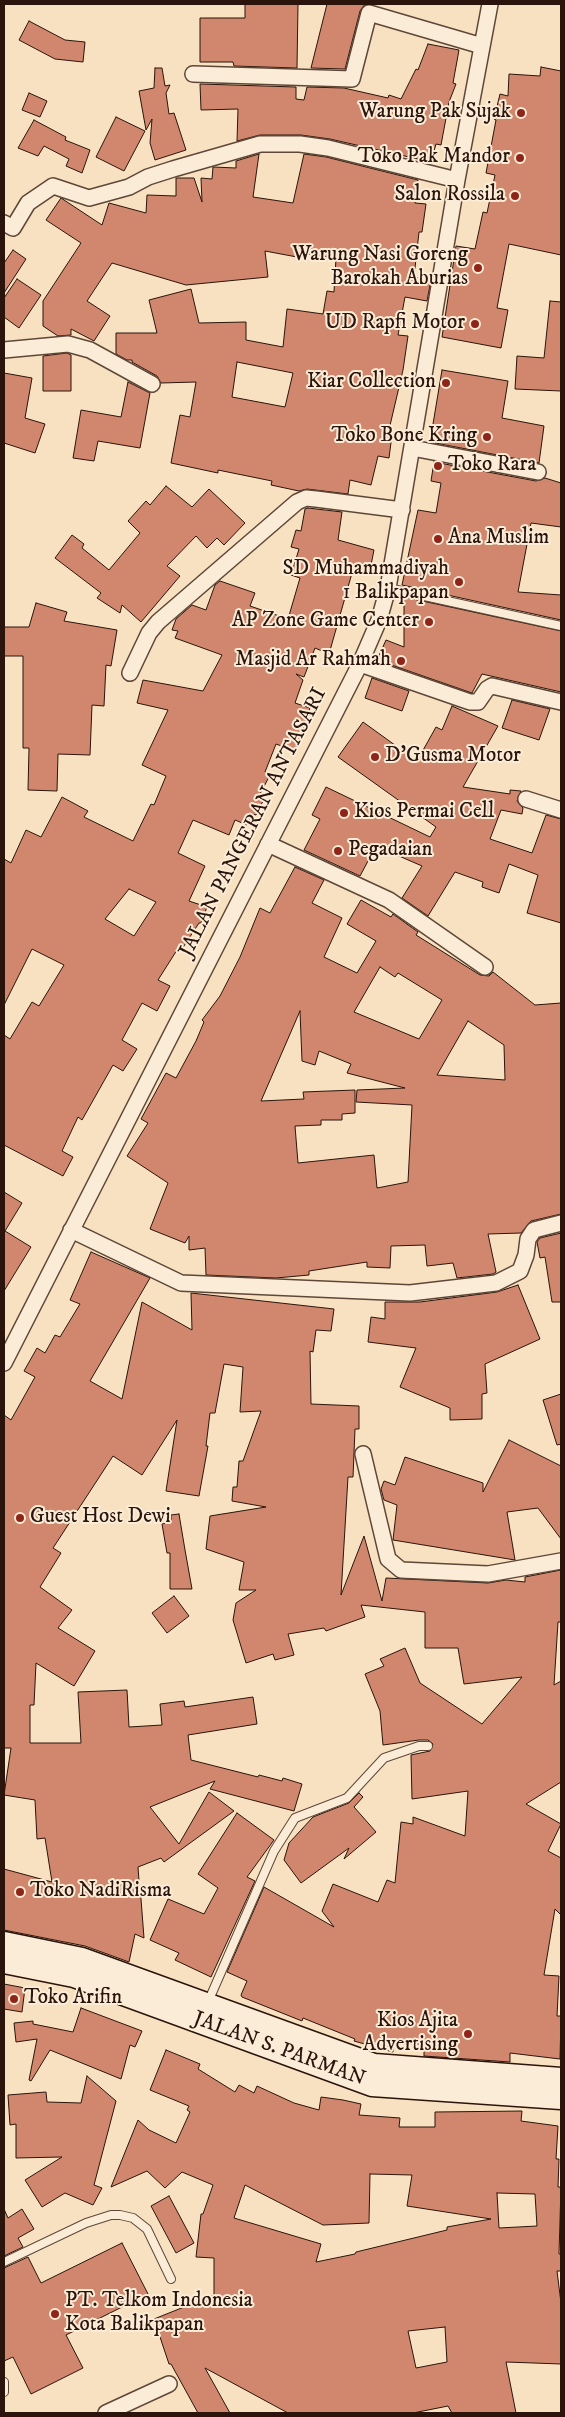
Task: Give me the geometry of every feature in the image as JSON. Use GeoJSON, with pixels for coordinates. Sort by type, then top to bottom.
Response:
{"type":"FeatureCollection","features":[{"type":"Feature","properties":{"kind":"main road","name":"JALAN S. PARMAN"},"geometry":{"type":"LineString","coordinates":[[4,1943],[82,1959],[374,2065],[561,2079]]}},
{"type":"Feature","properties":{"kind":"main road","name":"JALAN S. PARMAN"},"geometry":{"type":"LineString","coordinates":[[4,1962],[74,1976],[372,2085],[561,2098]]}},
{"type":"Feature","properties":{"kind":"street","name":"JALAN PANGERAN ANTASARI"},"geometry":{"type":"LineString","coordinates":[[4,1363],[360,664],[379,620],[388,588],[457,180],[490,4]]}},
{"type":"Feature","properties":{"kind":"street"},"geometry":{"type":"LineString","coordinates":[[193,74],[352,79],[369,13],[482,46]]}},
{"type":"Feature","properties":{"kind":"street"},"geometry":{"type":"LineString","coordinates":[[4,223],[13,228],[28,203],[53,186],[88,198],[129,187],[148,177],[173,168],[260,144],[300,144],[328,148],[457,180]]}},
{"type":"Feature","properties":{"kind":"street"},"geometry":{"type":"LineString","coordinates":[[4,350],[68,344],[90,350],[152,384]]}},
{"type":"Feature","properties":{"kind":"street"},"geometry":{"type":"LineString","coordinates":[[412,448],[538,472]]}},
{"type":"Feature","properties":{"kind":"street"},"geometry":{"type":"LineString","coordinates":[[130,673],[149,633],[158,622],[297,502],[306,498],[402,510]]}},
{"type":"Feature","properties":{"kind":"street"},"geometry":{"type":"LineString","coordinates":[[360,664],[470,702],[478,702],[487,689],[492,686],[561,702]]}},
{"type":"Feature","properties":{"kind":"street"},"geometry":{"type":"LineString","coordinates":[[526,799],[561,810]]}},
{"type":"Feature","properties":{"kind":"street"},"geometry":{"type":"LineString","coordinates":[[268,844],[389,900],[485,967]]}},
{"type":"Feature","properties":{"kind":"street"},"geometry":{"type":"LineString","coordinates":[[71,1230],[181,1283],[410,1293],[496,1283],[520,1271],[526,1256],[528,1239],[534,1230],[561,1224]]}},
{"type":"Feature","properties":{"kind":"street"},"geometry":{"type":"LineString","coordinates":[[363,1454],[388,1559],[401,1570],[488,1574],[561,1561]]}},
{"type":"Feature","properties":{"kind":"street"},"geometry":{"type":"LineString","coordinates":[[106,2413],[169,2384]]}},
{"type":"Feature","properties":{"kind":"lane"},"geometry":{"type":"LineString","coordinates":[[388,588],[561,626]]}},
{"type":"Feature","properties":{"kind":"lane"},"geometry":{"type":"LineString","coordinates":[[207,2004],[274,1851],[295,1818],[347,1798],[384,1758],[418,1746],[428,1746]]}},
{"type":"Feature","properties":{"kind":"lane"},"geometry":{"type":"LineString","coordinates":[[4,2262],[86,2223],[111,2215],[120,2215],[133,2218],[147,2230],[171,2279]]}},
{"type":"Feature","properties":{"kind":"lane"},"geometry":{"type":"LineString","coordinates":[[4,2382],[4,2392]]}},
{"type":"Feature","properties":{"kind":"building"},"geometry":{"type":"Polygon","coordinates":[[[245,4],[298,4],[297,68],[234,66],[233,62],[200,62],[200,18],[245,18],[245,4]]]}},
{"type":"Feature","properties":{"kind":"building"},"geometry":{"type":"Polygon","coordinates":[[[327,4],[365,4],[360,11],[345,69],[311,68],[327,4]]]}},
{"type":"Feature","properties":{"kind":"building"},"geometry":{"type":"Polygon","coordinates":[[[29,21],[65,40],[85,42],[83,62],[55,59],[19,40],[29,21]]]}},
{"type":"Feature","properties":{"kind":"building"},"geometry":{"type":"Polygon","coordinates":[[[428,44],[459,50],[453,83],[456,84],[449,102],[441,145],[436,144],[431,162],[330,139],[301,135],[260,135],[237,141],[238,109],[201,110],[200,84],[296,87],[296,99],[304,100],[307,87],[344,88],[388,98],[389,95],[401,99],[416,69],[418,70],[428,44]]]}},
{"type":"Feature","properties":{"kind":"building"},"geometry":{"type":"Polygon","coordinates":[[[541,67],[561,71],[561,255],[509,244],[497,308],[508,310],[501,348],[442,337],[456,246],[475,249],[483,212],[487,213],[495,175],[486,173],[496,120],[494,119],[500,94],[508,96],[509,74],[540,76],[541,67]]]}},
{"type":"Feature","properties":{"kind":"building"},"geometry":{"type":"Polygon","coordinates":[[[155,68],[162,68],[165,86],[170,85],[166,93],[169,114],[174,113],[186,150],[155,160],[150,143],[152,119],[146,130],[139,91],[154,88],[155,68]]]}},
{"type":"Feature","properties":{"kind":"building"},"geometry":{"type":"Polygon","coordinates":[[[29,93],[47,101],[40,117],[22,110],[29,93]]]}},
{"type":"Feature","properties":{"kind":"building"},"geometry":{"type":"Polygon","coordinates":[[[116,117],[145,131],[124,171],[96,157],[116,117]]]}},
{"type":"Feature","properties":{"kind":"building"},"geometry":{"type":"Polygon","coordinates":[[[34,120],[66,137],[65,140],[90,150],[82,173],[66,166],[69,159],[44,146],[38,156],[18,148],[34,120]]]}},
{"type":"Feature","properties":{"kind":"building"},"geometry":{"type":"Polygon","coordinates":[[[259,154],[253,197],[293,203],[304,154],[326,157],[418,180],[415,203],[426,204],[422,232],[419,232],[414,277],[431,280],[427,301],[405,297],[398,335],[408,336],[403,370],[388,434],[392,435],[389,458],[378,456],[371,485],[350,480],[348,494],[307,489],[299,491],[271,485],[272,481],[218,470],[218,473],[171,463],[180,415],[190,417],[196,382],[161,383],[157,376],[132,362],[132,360],[127,360],[116,354],[116,333],[157,333],[149,300],[191,289],[199,323],[246,322],[246,340],[283,347],[287,309],[323,314],[327,291],[334,292],[336,258],[298,253],[297,257],[265,251],[268,277],[186,285],[112,263],[87,301],[110,316],[94,341],[71,329],[71,335],[58,336],[43,326],[43,301],[81,243],[46,220],[61,198],[102,225],[109,203],[146,213],[147,195],[176,196],[176,178],[194,178],[202,202],[201,178],[212,179],[213,167],[236,168],[236,161],[259,154]],[[237,362],[232,397],[285,407],[293,373],[237,362]]]}},
{"type":"Feature","properties":{"kind":"building"},"geometry":{"type":"Polygon","coordinates":[[[13,250],[26,259],[4,293],[4,263],[13,250]]]}},
{"type":"Feature","properties":{"kind":"building"},"geometry":{"type":"Polygon","coordinates":[[[17,279],[41,295],[19,328],[4,317],[4,298],[17,279]]]}},
{"type":"Feature","properties":{"kind":"building"},"geometry":{"type":"Polygon","coordinates":[[[550,301],[561,302],[561,391],[515,389],[517,356],[544,358],[550,301]]]}},
{"type":"Feature","properties":{"kind":"building"},"geometry":{"type":"Polygon","coordinates":[[[67,353],[71,355],[71,391],[43,391],[43,356],[67,353]]]}},
{"type":"Feature","properties":{"kind":"building","name":"Toko Bone Kring"},"geometry":{"type":"Polygon","coordinates":[[[442,370],[508,381],[502,418],[544,426],[539,463],[430,442],[442,370]]]}},
{"type":"Feature","properties":{"kind":"building"},"geometry":{"type":"Polygon","coordinates":[[[4,373],[32,378],[25,418],[45,424],[35,453],[4,443],[4,373]]]}},
{"type":"Feature","properties":{"kind":"building"},"geometry":{"type":"Polygon","coordinates":[[[128,382],[150,393],[140,448],[98,441],[94,461],[73,458],[81,410],[121,417],[128,382]]]}},
{"type":"Feature","properties":{"kind":"building"},"geometry":{"type":"Polygon","coordinates":[[[434,462],[536,481],[545,478],[561,483],[561,527],[531,523],[518,592],[561,595],[561,620],[402,585],[418,510],[436,513],[441,483],[431,481],[434,462]]]}},
{"type":"Feature","properties":{"kind":"building"},"geometry":{"type":"Polygon","coordinates":[[[166,486],[192,507],[209,489],[245,523],[224,545],[217,538],[207,548],[196,536],[167,566],[180,576],[141,622],[122,605],[120,613],[97,598],[101,593],[55,558],[72,535],[84,544],[82,548],[109,570],[140,533],[128,521],[146,501],[150,505],[166,486]]]}},
{"type":"Feature","properties":{"kind":"building"},"geometry":{"type":"Polygon","coordinates":[[[305,509],[342,512],[338,540],[374,550],[370,570],[354,566],[329,654],[315,648],[304,677],[296,674],[303,680],[295,703],[310,708],[295,751],[276,744],[265,772],[270,775],[259,796],[264,799],[256,815],[252,814],[247,825],[235,820],[229,835],[193,820],[178,853],[205,866],[189,901],[207,907],[201,923],[199,923],[180,952],[177,950],[158,980],[170,986],[157,1011],[142,1003],[122,1040],[137,1049],[123,1071],[113,1065],[82,1120],[78,1117],[62,1151],[73,1157],[63,1176],[4,1145],[4,1035],[10,1039],[32,1002],[39,1006],[64,965],[32,949],[4,1005],[4,859],[11,863],[26,830],[41,837],[62,797],[88,811],[84,817],[133,841],[151,804],[154,805],[166,776],[142,765],[168,710],[137,703],[143,680],[203,691],[222,655],[175,638],[178,631],[172,630],[176,619],[192,605],[206,610],[215,585],[220,581],[255,593],[250,606],[288,619],[300,578],[291,575],[299,549],[291,547],[296,530],[301,531],[305,509]],[[129,889],[105,919],[134,936],[156,902],[129,889]]]}},
{"type":"Feature","properties":{"kind":"building"},"geometry":{"type":"Polygon","coordinates":[[[404,597],[561,631],[561,692],[482,674],[472,693],[377,660],[386,640],[404,647],[404,597]]]}},
{"type":"Feature","properties":{"kind":"building"},"geometry":{"type":"Polygon","coordinates":[[[36,603],[67,612],[64,621],[117,630],[111,666],[106,665],[104,706],[92,705],[90,755],[58,754],[57,791],[28,790],[29,748],[23,748],[23,656],[4,656],[4,627],[29,627],[36,603]]]}},
{"type":"Feature","properties":{"kind":"building"},"geometry":{"type":"Polygon","coordinates":[[[372,678],[409,691],[402,711],[365,698],[372,678]]]}},
{"type":"Feature","properties":{"kind":"building"},"geometry":{"type":"Polygon","coordinates":[[[512,700],[550,709],[539,740],[502,728],[512,700]]]}},
{"type":"Feature","properties":{"kind":"building"},"geometry":{"type":"Polygon","coordinates":[[[452,706],[498,726],[463,787],[510,794],[510,790],[521,791],[517,801],[523,808],[522,814],[501,810],[490,839],[532,853],[546,815],[561,819],[561,923],[527,913],[538,875],[509,864],[499,893],[482,887],[483,882],[455,872],[428,916],[402,898],[422,866],[376,846],[360,876],[304,850],[320,819],[312,815],[326,787],[430,837],[436,827],[338,757],[363,722],[417,761],[436,727],[442,730],[452,706]]]}},
{"type":"Feature","properties":{"kind":"building"},"geometry":{"type":"Polygon","coordinates":[[[295,867],[324,880],[312,903],[342,918],[324,957],[357,973],[376,941],[347,924],[361,900],[391,917],[393,914],[418,932],[416,935],[480,975],[489,976],[493,972],[535,1005],[561,1003],[561,1214],[531,1221],[521,1233],[488,1234],[496,1272],[493,1274],[457,1278],[453,1263],[427,1266],[425,1245],[391,1246],[390,1268],[367,1267],[367,1262],[309,1271],[309,1275],[276,1278],[206,1275],[205,1248],[189,1250],[189,1236],[185,1243],[150,1229],[168,1183],[127,1156],[148,1123],[141,1119],[166,1073],[176,1078],[196,1041],[204,1022],[202,1020],[220,996],[240,957],[260,908],[270,913],[295,867]],[[380,967],[354,1012],[419,1039],[442,1000],[398,973],[395,977],[380,967]],[[300,1011],[261,1101],[304,1099],[303,1092],[355,1090],[355,1113],[342,1114],[342,1120],[321,1120],[321,1125],[295,1126],[298,1163],[374,1155],[377,1188],[408,1182],[412,1105],[356,1102],[357,1090],[405,1088],[347,1073],[351,1064],[319,1051],[315,1065],[302,1061],[300,1011]],[[468,1021],[437,1075],[505,1080],[504,1045],[468,1021]]]}},
{"type":"Feature","properties":{"kind":"building"},"geometry":{"type":"Polygon","coordinates":[[[4,1192],[22,1203],[5,1231],[31,1247],[4,1291],[4,1192]]]}},
{"type":"Feature","properties":{"kind":"building"},"geometry":{"type":"Polygon","coordinates":[[[561,1233],[561,1302],[552,1302],[545,1257],[540,1258],[537,1242],[540,1238],[561,1233]]]}},
{"type":"Feature","properties":{"kind":"building"},"geometry":{"type":"Polygon","coordinates":[[[91,1252],[150,1278],[90,1381],[122,1399],[142,1302],[192,1330],[191,1293],[334,1309],[331,1331],[316,1330],[313,1352],[310,1351],[311,1404],[359,1406],[359,1429],[355,1429],[353,1477],[348,1477],[341,1595],[364,1536],[382,1601],[386,1578],[488,1583],[506,1580],[525,1582],[525,1577],[561,1570],[561,1622],[558,1622],[554,1685],[561,1681],[561,1782],[526,1804],[561,1824],[548,1851],[561,1858],[561,1915],[555,1909],[544,1975],[559,1976],[557,2016],[561,2016],[560,2059],[510,2053],[510,2062],[424,2056],[424,2044],[393,2044],[393,2052],[354,2041],[355,2039],[303,2018],[302,2021],[242,1997],[241,1995],[247,1981],[227,1972],[264,1887],[334,1927],[322,1911],[333,1884],[378,1902],[387,1880],[395,1883],[401,1822],[413,1824],[413,1817],[465,1836],[468,1791],[412,1799],[411,1755],[430,1751],[433,1744],[428,1740],[419,1740],[383,1745],[380,1711],[365,1674],[384,1666],[380,1659],[405,1648],[420,1683],[482,1724],[522,1677],[464,1684],[458,1648],[425,1648],[425,1612],[361,1605],[365,1617],[326,1631],[324,1628],[288,1634],[294,1655],[275,1660],[273,1654],[246,1663],[233,1620],[236,1603],[256,1590],[239,1590],[244,1562],[206,1549],[210,1516],[266,1507],[232,1501],[233,1487],[237,1487],[239,1461],[243,1461],[261,1411],[240,1412],[243,1367],[224,1364],[215,1413],[210,1413],[206,1446],[208,1446],[199,1496],[166,1491],[177,1420],[142,1475],[113,1456],[53,1548],[61,1553],[40,1587],[72,1610],[58,1628],[95,1651],[74,1686],[36,1663],[34,1705],[30,1705],[30,1743],[81,1743],[78,1692],[127,1690],[129,1727],[162,1725],[160,1704],[184,1701],[185,1707],[253,1697],[257,1724],[188,1735],[191,1760],[258,1777],[259,1775],[282,1781],[283,1778],[302,1784],[294,1811],[210,1789],[215,1781],[150,1807],[179,1844],[209,1792],[234,1811],[164,1862],[161,1858],[138,1867],[139,1881],[134,1884],[140,1886],[144,1938],[135,1934],[129,1962],[85,1946],[4,1930],[4,1869],[52,1882],[45,1838],[37,1839],[35,1800],[4,1795],[11,1748],[4,1748],[4,1415],[11,1420],[35,1377],[24,1371],[37,1348],[45,1353],[55,1335],[60,1337],[80,1304],[70,1300],[91,1252]]]}},
{"type":"Feature","properties":{"kind":"building"},"geometry":{"type":"Polygon","coordinates":[[[518,1285],[540,1339],[485,1364],[487,1393],[482,1394],[482,1419],[450,1420],[450,1408],[400,1387],[416,1348],[368,1342],[371,1317],[385,1319],[385,1302],[420,1302],[497,1292],[518,1285]]]}},
{"type":"Feature","properties":{"kind":"building"},"geometry":{"type":"Polygon","coordinates":[[[561,1394],[561,1444],[557,1445],[543,1400],[561,1394]]]}},
{"type":"Feature","properties":{"kind":"building"},"geometry":{"type":"Polygon","coordinates":[[[509,1440],[561,1466],[561,1539],[538,1508],[507,1512],[515,1560],[393,1540],[397,1505],[384,1500],[381,1489],[384,1481],[395,1485],[405,1457],[483,1483],[483,1492],[509,1440]]]}},
{"type":"Feature","properties":{"kind":"building"},"geometry":{"type":"Polygon","coordinates":[[[179,1514],[192,1589],[170,1589],[170,1553],[167,1553],[162,1524],[171,1522],[171,1515],[179,1514]]]}},
{"type":"Feature","properties":{"kind":"building"},"geometry":{"type":"Polygon","coordinates":[[[174,1596],[189,1616],[167,1633],[152,1613],[174,1596]]]}},
{"type":"Feature","properties":{"kind":"building"},"geometry":{"type":"Polygon","coordinates":[[[359,1793],[363,1797],[354,1807],[376,1832],[344,1859],[349,1848],[301,1883],[284,1860],[289,1843],[313,1817],[349,1803],[359,1793]]]}},
{"type":"Feature","properties":{"kind":"building"},"geometry":{"type":"Polygon","coordinates":[[[237,1813],[274,1840],[247,1877],[255,1881],[211,1977],[175,1960],[179,1953],[150,1940],[168,1899],[204,1914],[218,1888],[198,1874],[237,1813]]]}},
{"type":"Feature","properties":{"kind":"building","name":"Toko Arifin"},"geometry":{"type":"Polygon","coordinates":[[[4,1984],[25,1988],[22,2012],[4,2009],[4,1984]]]}},
{"type":"Feature","properties":{"kind":"building"},"geometry":{"type":"Polygon","coordinates":[[[81,2008],[142,2031],[135,2047],[130,2045],[121,2079],[50,2050],[31,2081],[29,2080],[37,2039],[16,2042],[14,2023],[33,2021],[33,2024],[73,2032],[81,2008]]]}},
{"type":"Feature","properties":{"kind":"building"},"geometry":{"type":"Polygon","coordinates":[[[166,2050],[200,2064],[198,2069],[235,2092],[239,2085],[254,2093],[257,2086],[294,2103],[319,2110],[321,2097],[343,2100],[361,2104],[359,2115],[400,2118],[399,2127],[435,2127],[435,2112],[522,2111],[521,2121],[558,2126],[556,2159],[559,2159],[558,2187],[561,2187],[559,2254],[561,2254],[561,2271],[557,2271],[561,2303],[561,2364],[506,2362],[516,2413],[452,2413],[448,2406],[413,2413],[288,2413],[205,2368],[230,2413],[198,2413],[171,2364],[169,2364],[154,2319],[214,2295],[214,2258],[196,2257],[201,2214],[203,2214],[213,2185],[182,2172],[165,2188],[147,2171],[111,2187],[138,2120],[149,2130],[176,2143],[190,2112],[187,2110],[189,2106],[150,2090],[166,2050]],[[370,2174],[369,2223],[323,2225],[245,2185],[234,2218],[321,2244],[316,2262],[447,2230],[447,2227],[491,2219],[407,2206],[412,2175],[370,2174]],[[497,2193],[499,2228],[537,2226],[535,2194],[497,2193]],[[445,2327],[408,2331],[416,2368],[447,2362],[445,2327]]]}},
{"type":"Feature","properties":{"kind":"building"},"geometry":{"type":"Polygon","coordinates":[[[87,2076],[116,2101],[94,2185],[102,2188],[93,2205],[65,2193],[42,2207],[25,2180],[62,2157],[16,2158],[16,2124],[10,2125],[8,2095],[46,2092],[47,2102],[81,2103],[87,2076]]]}},
{"type":"Feature","properties":{"kind":"building"},"geometry":{"type":"Polygon","coordinates":[[[169,2196],[194,2243],[176,2253],[151,2206],[169,2196]]]}},
{"type":"Feature","properties":{"kind":"building"},"geometry":{"type":"Polygon","coordinates":[[[4,2209],[8,2218],[22,2209],[34,2229],[18,2238],[23,2247],[4,2256],[4,2209]]]}},
{"type":"Feature","properties":{"kind":"building","name":"PT. Telkom Indonesia Kota Balikpapan"},"geometry":{"type":"Polygon","coordinates":[[[122,2243],[148,2294],[66,2335],[83,2368],[31,2394],[13,2357],[4,2361],[4,2268],[28,2257],[41,2283],[122,2243]]]}},
{"type":"Feature","properties":{"kind":"place","name":"Warung Pak Sujak"},"geometry":{"type":"Point","coordinates":[521,113]}},
{"type":"Feature","properties":{"kind":"place","name":"Toko Pak Mandor"},"geometry":{"type":"Point","coordinates":[520,158]}},
{"type":"Feature","properties":{"kind":"place","name":"Salon Rossila"},"geometry":{"type":"Point","coordinates":[515,196]}},
{"type":"Feature","properties":{"kind":"place","name":"Warung Nasi Goreng Barokah Aburias"},"geometry":{"type":"Point","coordinates":[478,268]}},
{"type":"Feature","properties":{"kind":"place","name":"UD Rapfi Motor"},"geometry":{"type":"Point","coordinates":[475,324]}},
{"type":"Feature","properties":{"kind":"place","name":"Kiar Collection"},"geometry":{"type":"Point","coordinates":[446,383]}},
{"type":"Feature","properties":{"kind":"place","name":"Toko Bone Kring"},"geometry":{"type":"Point","coordinates":[487,437]}},
{"type":"Feature","properties":{"kind":"place","name":"Toko Rara"},"geometry":{"type":"Point","coordinates":[438,466]}},
{"type":"Feature","properties":{"kind":"place","name":"Ana Muslim"},"geometry":{"type":"Point","coordinates":[438,539]}},
{"type":"Feature","properties":{"kind":"place","name":"SD Muhammadiyah 1 Balikpapan"},"geometry":{"type":"Point","coordinates":[459,582]}},
{"type":"Feature","properties":{"kind":"place","name":"AP Zone Game Center"},"geometry":{"type":"Point","coordinates":[429,622]}},
{"type":"Feature","properties":{"kind":"place","name":"Masjid Ar Rahmah"},"geometry":{"type":"Point","coordinates":[401,661]}},
{"type":"Feature","properties":{"kind":"place","name":"D'Gusma Motor"},"geometry":{"type":"Point","coordinates":[375,757]}},
{"type":"Feature","properties":{"kind":"place","name":"Kios Permai Cell"},"geometry":{"type":"Point","coordinates":[344,813]}},
{"type":"Feature","properties":{"kind":"place","name":"Pegadaian"},"geometry":{"type":"Point","coordinates":[338,851]}},
{"type":"Feature","properties":{"kind":"place","name":"Guest Host Dewi"},"geometry":{"type":"Point","coordinates":[20,1518]}},
{"type":"Feature","properties":{"kind":"place","name":"Toko NadiRisma"},"geometry":{"type":"Point","coordinates":[20,1892]}},
{"type":"Feature","properties":{"kind":"place","name":"Toko Arifin"},"geometry":{"type":"Point","coordinates":[14,1999]}},
{"type":"Feature","properties":{"kind":"place","name":"Kios Ajita Advertising"},"geometry":{"type":"Point","coordinates":[468,2034]}},
{"type":"Feature","properties":{"kind":"place","name":"PT. Telkom Indonesia Kota Balikpapan"},"geometry":{"type":"Point","coordinates":[55,2314]}}]}
